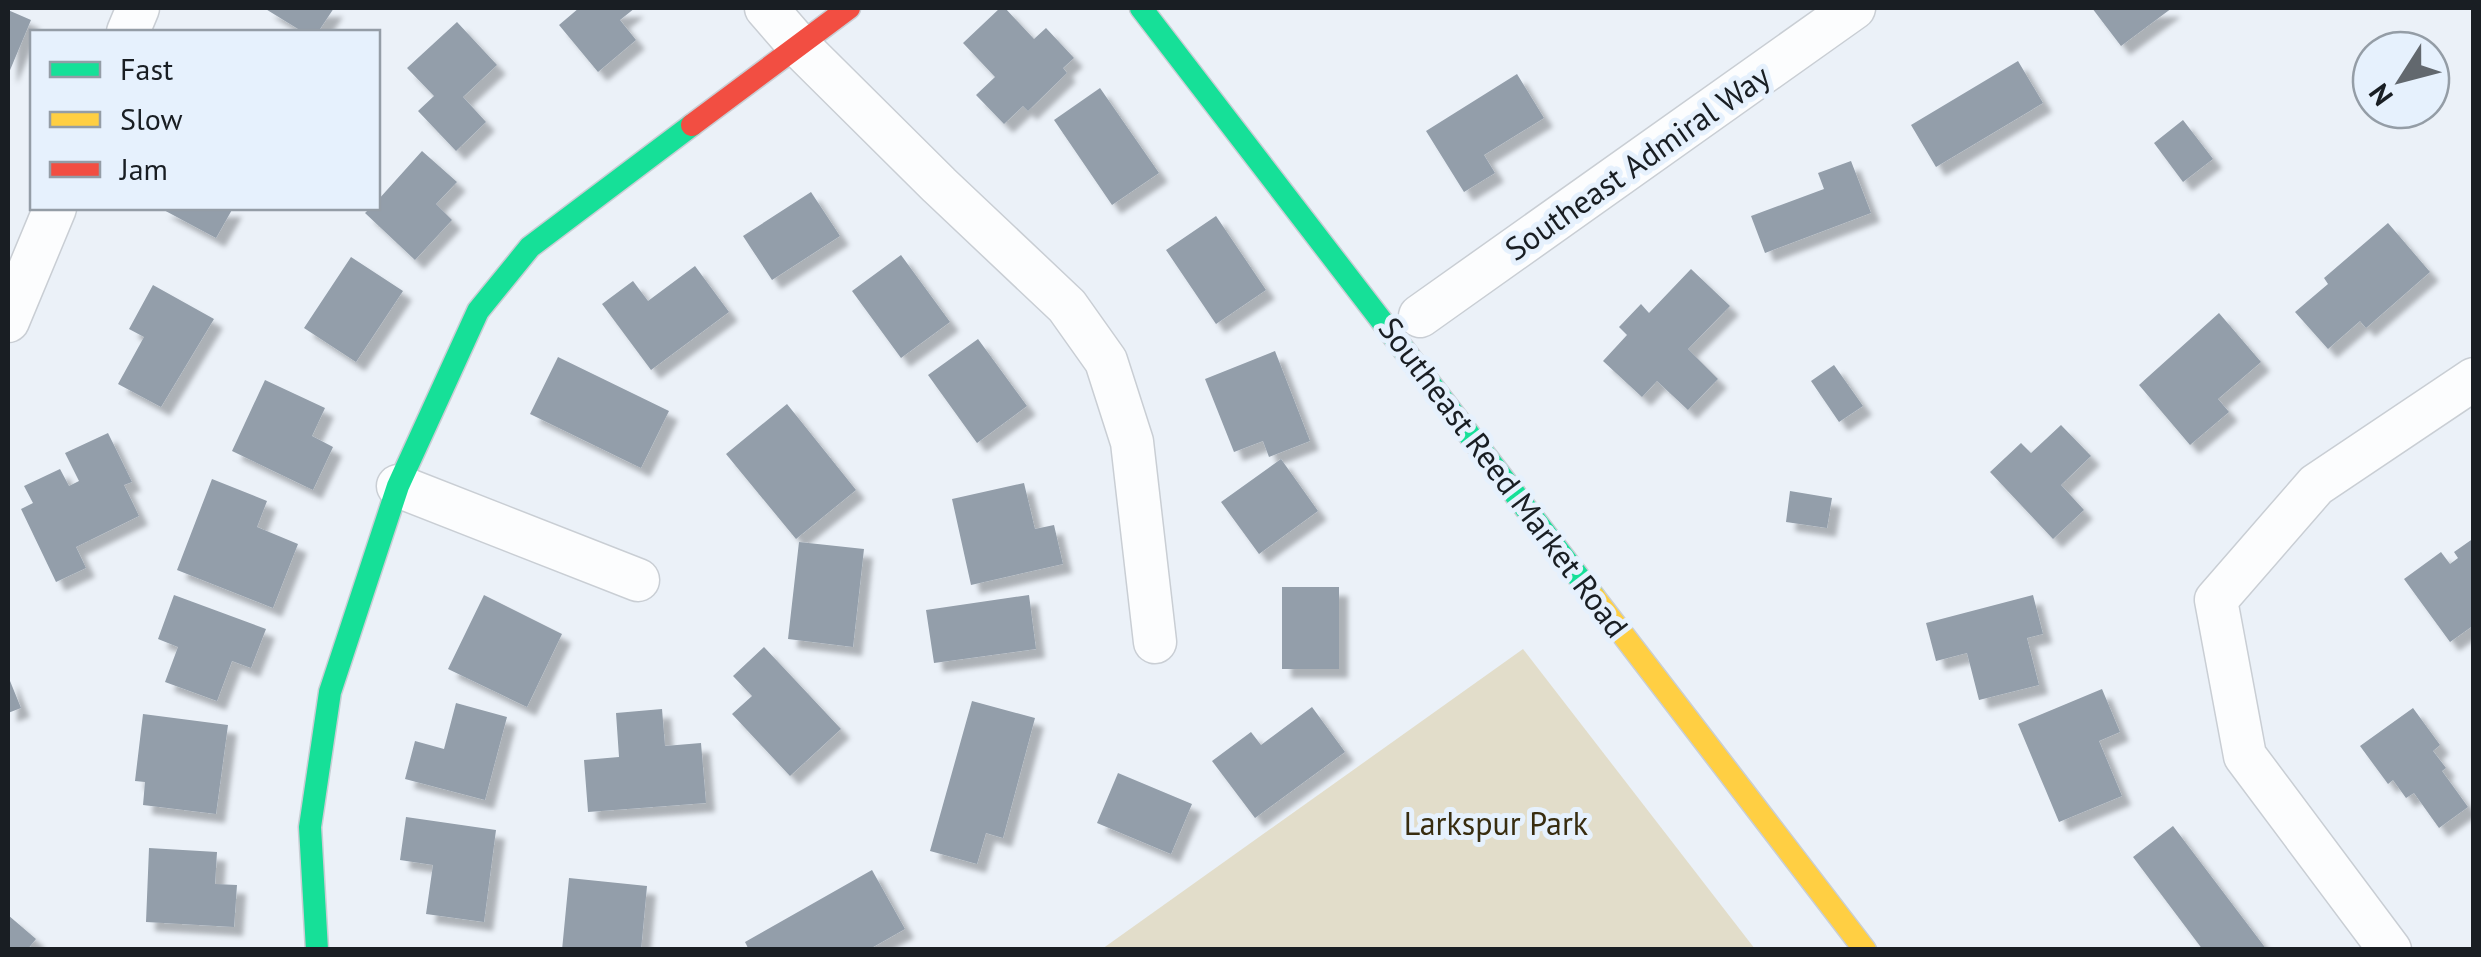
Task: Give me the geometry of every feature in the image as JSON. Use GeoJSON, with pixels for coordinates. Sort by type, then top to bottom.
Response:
{"type":"FeatureCollection","features":[{"type":"Feature","properties":{"kind":"main road"},"geometry":{"type":"LineString","coordinates":[[317,950],[310,828],[330,692],[398,486],[478,311],[530,247],[849,8]]}},
{"type":"Feature","properties":{"kind":"main road","name":"Southeast Reed Market Road"},"geometry":{"type":"LineString","coordinates":[[1141,8],[1865,950]]}},
{"type":"Feature","properties":{"kind":"street"},"geometry":{"type":"LineString","coordinates":[[766,8],[799,46],[1067,306],[1106,361],[1132,442],[1155,642]]}},
{"type":"Feature","properties":{"kind":"street","name":"Southeast Admiral Way"},"geometry":{"type":"LineString","coordinates":[[1420,316],[1854,8]]}},
{"type":"Feature","properties":{"kind":"street"},"geometry":{"type":"LineString","coordinates":[[8,321],[54,210]]}},
{"type":"Feature","properties":{"kind":"street"},"geometry":{"type":"LineString","coordinates":[[2390,950],[2245,756],[2216,600],[2316,485],[2474,378]]}},
{"type":"Feature","properties":{"kind":"street"},"geometry":{"type":"LineString","coordinates":[[398,486],[638,580]]}},
{"type":"Feature","properties":{"kind":"green space","name":"Larkspur Park"},"geometry":{"type":"Polygon","coordinates":[[[1523,649],[1755,949],[1102,949],[1523,649]]]}},
{"type":"Feature","properties":{"kind":"building"},"geometry":{"type":"Polygon","coordinates":[[[264,8],[334,8],[319,30],[300,30],[264,8]]]}},
{"type":"Feature","properties":{"kind":"building"},"geometry":{"type":"Polygon","coordinates":[[[579,8],[635,8],[620,20],[636,40],[598,72],[559,25],[579,8]]]}},
{"type":"Feature","properties":{"kind":"building"},"geometry":{"type":"Polygon","coordinates":[[[1000,8],[1005,8],[1034,39],[1046,28],[1074,58],[1063,68],[1067,73],[1028,111],[1023,106],[1004,124],[976,95],[995,77],[963,43],[1000,8]]]}},
{"type":"Feature","properties":{"kind":"building"},"geometry":{"type":"Polygon","coordinates":[[[2092,8],[2172,8],[2121,46],[2092,8]]]}},
{"type":"Feature","properties":{"kind":"building"},"geometry":{"type":"Polygon","coordinates":[[[8,10],[31,20],[8,75],[8,10]]]}},
{"type":"Feature","properties":{"kind":"building"},"geometry":{"type":"Polygon","coordinates":[[[457,22],[497,65],[463,97],[486,122],[456,151],[418,111],[434,96],[407,68],[457,22]]]}},
{"type":"Feature","properties":{"kind":"building"},"geometry":{"type":"Polygon","coordinates":[[[2018,61],[2043,103],[1936,167],[1911,125],[2018,61]]]}},
{"type":"Feature","properties":{"kind":"building"},"geometry":{"type":"Polygon","coordinates":[[[1517,74],[1544,118],[1484,155],[1495,173],[1464,192],[1426,131],[1517,74]]]}},
{"type":"Feature","properties":{"kind":"building"},"geometry":{"type":"Polygon","coordinates":[[[1100,88],[1159,173],[1112,205],[1054,120],[1100,88]]]}},
{"type":"Feature","properties":{"kind":"building"},"geometry":{"type":"Polygon","coordinates":[[[2183,120],[2213,159],[2183,182],[2154,143],[2183,120]]]}},
{"type":"Feature","properties":{"kind":"building"},"geometry":{"type":"Polygon","coordinates":[[[422,151],[457,182],[436,204],[452,220],[415,260],[365,213],[380,210],[380,198],[422,151]]]}},
{"type":"Feature","properties":{"kind":"building"},"geometry":{"type":"Polygon","coordinates":[[[1851,161],[1871,213],[1765,253],[1751,216],[1824,189],[1818,173],[1851,161]]]}},
{"type":"Feature","properties":{"kind":"building"},"geometry":{"type":"Polygon","coordinates":[[[811,192],[840,236],[772,280],[743,236],[811,192]]]}},
{"type":"Feature","properties":{"kind":"building"},"geometry":{"type":"Polygon","coordinates":[[[164,210],[232,210],[216,238],[164,210]]]}},
{"type":"Feature","properties":{"kind":"building"},"geometry":{"type":"Polygon","coordinates":[[[1216,216],[1266,290],[1216,324],[1166,250],[1216,216]]]}},
{"type":"Feature","properties":{"kind":"building"},"geometry":{"type":"Polygon","coordinates":[[[2388,223],[2430,272],[2366,328],[2360,321],[2328,349],[2295,312],[2328,284],[2324,278],[2388,223]]]}},
{"type":"Feature","properties":{"kind":"building"},"geometry":{"type":"Polygon","coordinates":[[[901,255],[950,322],[901,358],[852,291],[901,255]]]}},
{"type":"Feature","properties":{"kind":"building"},"geometry":{"type":"Polygon","coordinates":[[[351,257],[403,291],[356,362],[304,328],[351,257]]]}},
{"type":"Feature","properties":{"kind":"building"},"geometry":{"type":"Polygon","coordinates":[[[695,266],[729,312],[651,370],[602,304],[633,281],[648,301],[695,266]]]}},
{"type":"Feature","properties":{"kind":"building"},"geometry":{"type":"Polygon","coordinates":[[[1691,269],[1730,306],[1688,349],[1718,379],[1688,410],[1657,381],[1642,397],[1603,361],[1627,335],[1619,327],[1641,304],[1649,313],[1691,269]]]}},
{"type":"Feature","properties":{"kind":"building"},"geometry":{"type":"Polygon","coordinates":[[[153,285],[214,319],[161,407],[118,384],[144,337],[129,329],[153,285]]]}},
{"type":"Feature","properties":{"kind":"building"},"geometry":{"type":"Polygon","coordinates":[[[2219,313],[2261,362],[2218,399],[2229,412],[2190,445],[2139,385],[2219,313]]]}},
{"type":"Feature","properties":{"kind":"building"},"geometry":{"type":"Polygon","coordinates":[[[978,339],[1027,406],[977,443],[928,375],[978,339]]]}},
{"type":"Feature","properties":{"kind":"building"},"geometry":{"type":"Polygon","coordinates":[[[1275,351],[1310,441],[1269,457],[1263,441],[1234,452],[1205,379],[1275,351]]]}},
{"type":"Feature","properties":{"kind":"building"},"geometry":{"type":"Polygon","coordinates":[[[558,357],[669,411],[641,468],[530,414],[558,357]]]}},
{"type":"Feature","properties":{"kind":"building"},"geometry":{"type":"Polygon","coordinates":[[[1834,365],[1863,406],[1839,422],[1811,381],[1834,365]]]}},
{"type":"Feature","properties":{"kind":"building"},"geometry":{"type":"Polygon","coordinates":[[[265,380],[325,408],[312,436],[333,447],[313,490],[232,451],[265,380]]]}},
{"type":"Feature","properties":{"kind":"building"},"geometry":{"type":"Polygon","coordinates":[[[787,404],[856,490],[796,539],[726,454],[787,404]]]}},
{"type":"Feature","properties":{"kind":"building"},"geometry":{"type":"Polygon","coordinates":[[[2061,425],[2091,456],[2061,485],[2084,510],[2053,539],[1990,472],[2021,443],[2031,453],[2061,425]]]}},
{"type":"Feature","properties":{"kind":"building"},"geometry":{"type":"Polygon","coordinates":[[[108,433],[132,482],[124,485],[139,516],[76,547],[86,568],[56,582],[21,509],[33,503],[24,486],[60,469],[69,486],[79,481],[65,453],[108,433]]]}},
{"type":"Feature","properties":{"kind":"building"},"geometry":{"type":"Polygon","coordinates":[[[1281,459],[1318,511],[1259,554],[1221,502],[1281,459]]]}},
{"type":"Feature","properties":{"kind":"building"},"geometry":{"type":"Polygon","coordinates":[[[212,479],[267,501],[257,527],[298,544],[273,608],[177,570],[212,479]]]}},
{"type":"Feature","properties":{"kind":"building"},"geometry":{"type":"Polygon","coordinates":[[[1024,483],[1035,529],[1054,525],[1063,564],[971,585],[952,499],[1024,483]]]}},
{"type":"Feature","properties":{"kind":"building"},"geometry":{"type":"Polygon","coordinates":[[[1790,491],[1832,498],[1827,528],[1786,522],[1790,491]]]}},
{"type":"Feature","properties":{"kind":"building"},"geometry":{"type":"Polygon","coordinates":[[[2474,538],[2474,625],[2450,642],[2404,579],[2441,552],[2450,564],[2458,558],[2454,552],[2474,538]]]}},
{"type":"Feature","properties":{"kind":"building"},"geometry":{"type":"Polygon","coordinates":[[[799,542],[864,549],[853,647],[788,639],[799,542]]]}},
{"type":"Feature","properties":{"kind":"building"},"geometry":{"type":"Polygon","coordinates":[[[1282,587],[1339,587],[1339,669],[1282,669],[1282,587]]]}},
{"type":"Feature","properties":{"kind":"building"},"geometry":{"type":"Polygon","coordinates":[[[174,595],[266,629],[251,668],[232,661],[217,701],[165,682],[178,647],[158,639],[174,595]]]}},
{"type":"Feature","properties":{"kind":"building"},"geometry":{"type":"Polygon","coordinates":[[[484,595],[562,634],[527,707],[448,669],[484,595]]]}},
{"type":"Feature","properties":{"kind":"building"},"geometry":{"type":"Polygon","coordinates":[[[1029,595],[1036,649],[934,663],[926,610],[1029,595]]]}},
{"type":"Feature","properties":{"kind":"building"},"geometry":{"type":"Polygon","coordinates":[[[2033,595],[2043,634],[2027,638],[2039,685],[1979,700],[1967,653],[1936,661],[1926,623],[2033,595]]]}},
{"type":"Feature","properties":{"kind":"building"},"geometry":{"type":"Polygon","coordinates":[[[764,647],[841,729],[790,776],[732,714],[752,696],[733,676],[764,647]]]}},
{"type":"Feature","properties":{"kind":"building"},"geometry":{"type":"Polygon","coordinates":[[[8,676],[21,708],[8,713],[8,676]]]}},
{"type":"Feature","properties":{"kind":"building"},"geometry":{"type":"Polygon","coordinates":[[[2102,689],[2120,732],[2099,741],[2122,796],[2059,822],[2018,724],[2102,689]]]}},
{"type":"Feature","properties":{"kind":"building"},"geometry":{"type":"Polygon","coordinates":[[[972,701],[1035,718],[1003,838],[986,833],[977,864],[930,851],[972,701]]]}},
{"type":"Feature","properties":{"kind":"building"},"geometry":{"type":"Polygon","coordinates":[[[456,703],[507,717],[485,800],[405,779],[415,741],[444,749],[456,703]]]}},
{"type":"Feature","properties":{"kind":"building"},"geometry":{"type":"Polygon","coordinates":[[[1312,707],[1345,752],[1255,818],[1212,761],[1251,732],[1261,745],[1312,707]]]}},
{"type":"Feature","properties":{"kind":"building"},"geometry":{"type":"Polygon","coordinates":[[[2413,708],[2440,745],[2433,751],[2446,768],[2442,771],[2468,807],[2439,828],[2414,793],[2406,798],[2393,780],[2388,784],[2360,746],[2413,708]]]}},
{"type":"Feature","properties":{"kind":"building"},"geometry":{"type":"Polygon","coordinates":[[[662,709],[665,746],[701,743],[706,803],[588,812],[584,760],[619,757],[616,713],[662,709]]]}},
{"type":"Feature","properties":{"kind":"building"},"geometry":{"type":"Polygon","coordinates":[[[143,714],[228,725],[216,814],[143,805],[145,782],[135,781],[143,714]]]}},
{"type":"Feature","properties":{"kind":"building"},"geometry":{"type":"Polygon","coordinates":[[[1118,773],[1192,804],[1171,854],[1097,823],[1118,773]]]}},
{"type":"Feature","properties":{"kind":"building"},"geometry":{"type":"Polygon","coordinates":[[[406,817],[496,830],[484,922],[426,914],[433,865],[400,860],[406,817]]]}},
{"type":"Feature","properties":{"kind":"building"},"geometry":{"type":"Polygon","coordinates":[[[2173,826],[2267,950],[2203,950],[2133,857],[2173,826]]]}},
{"type":"Feature","properties":{"kind":"building"},"geometry":{"type":"Polygon","coordinates":[[[149,848],[217,852],[215,884],[237,885],[234,927],[146,922],[149,848]]]}},
{"type":"Feature","properties":{"kind":"building"},"geometry":{"type":"Polygon","coordinates":[[[872,870],[905,929],[868,950],[749,950],[745,942],[872,870]]]}},
{"type":"Feature","properties":{"kind":"building"},"geometry":{"type":"Polygon","coordinates":[[[569,878],[647,886],[641,950],[562,950],[569,878]]]}},
{"type":"Feature","properties":{"kind":"building"},"geometry":{"type":"Polygon","coordinates":[[[8,915],[36,939],[27,950],[8,950],[8,915]]]}},
{"type":"Feature","properties":{"kind":"traffic: fast"},"geometry":{"type":"LineString","coordinates":[[1141,8],[1594,597]]}},
{"type":"Feature","properties":{"kind":"traffic: fast"},"geometry":{"type":"LineString","coordinates":[[317,950],[310,827],[330,692],[398,486],[478,311],[530,247],[692,125]]}},
{"type":"Feature","properties":{"kind":"traffic: slow"},"geometry":{"type":"LineString","coordinates":[[1594,597],[1865,950]]}},
{"type":"Feature","properties":{"kind":"traffic: jam"},"geometry":{"type":"LineString","coordinates":[[692,125],[849,8]]}}]}
